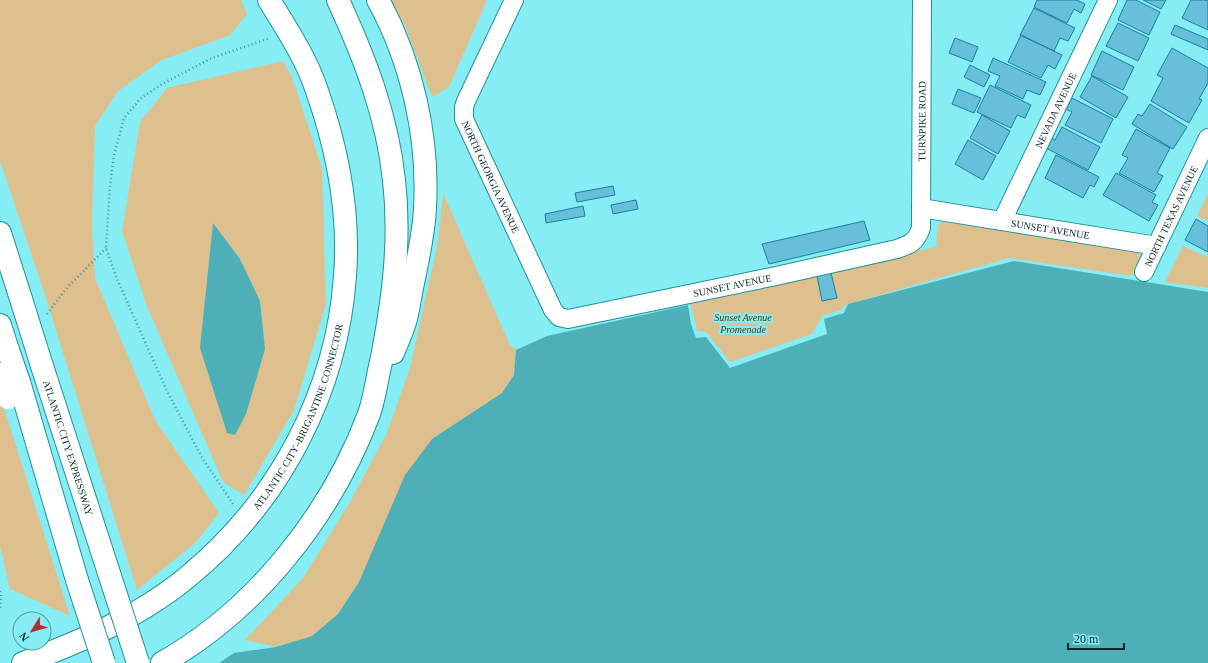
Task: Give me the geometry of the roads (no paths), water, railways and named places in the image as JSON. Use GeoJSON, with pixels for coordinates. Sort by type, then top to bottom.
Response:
{"type":"FeatureCollection","features":[{"type":"Feature","properties":{"kind":"highway","name":"ATLANTIC CITY–BRIGANTINE CONNECTOR"},"geometry":{"type":"LineString","coordinates":[[22,663],[89,637],[148,605],[190,575],[229,540],[247,519],[282,469],[300,438],[314,409],[326,376],[335,344],[342,310],[346,274],[346,234],[339,173],[332,140],[316,87],[293,40],[269,0]]}},
{"type":"Feature","properties":{"kind":"highway"},"geometry":{"type":"LineString","coordinates":[[338,0],[360,48],[372,79],[382,112],[394,179],[397,212],[395,281],[390,315],[370,412]]}},
{"type":"Feature","properties":{"kind":"highway"},"geometry":{"type":"LineString","coordinates":[[162,663],[208,634],[235,611],[260,587],[282,562],[310,524],[332,489],[355,446],[405,322],[420,248],[426,190],[425,170],[420,127],[411,84],[398,43],[378,0]]}},
{"type":"Feature","properties":{"kind":"highway","name":"ATLANTIC CITY EXPRESSWAY"},"geometry":{"type":"LineString","coordinates":[[0,233],[138,663]]}},
{"type":"Feature","properties":{"kind":"highway"},"geometry":{"type":"LineString","coordinates":[[3,334],[14,392],[104,663]]}},
{"type":"Feature","properties":{"kind":"highway"},"geometry":{"type":"LineString","coordinates":[[0,374],[14,392]]}},
{"type":"Feature","properties":{"kind":"street","name":"NORTH GEORGIA AVENUE"},"geometry":{"type":"LineString","coordinates":[[514,0],[466,101],[464,107],[464,119],[552,310]]}},
{"type":"Feature","properties":{"kind":"street","name":"TURNPIKE ROAD"},"geometry":{"type":"LineString","coordinates":[[914,241],[918,237],[921,228],[922,0]]}},
{"type":"Feature","properties":{"kind":"street","name":"NEVADA AVENUE"},"geometry":{"type":"LineString","coordinates":[[1002,221],[1108,0]]}},
{"type":"Feature","properties":{"kind":"street","name":"NORTH TEXAS AVENUE"},"geometry":{"type":"LineString","coordinates":[[1144,272],[1208,138]]}},
{"type":"Feature","properties":{"kind":"street","name":"SUNSET AVENUE"},"geometry":{"type":"LineString","coordinates":[[921,208],[1157,246]]}},
{"type":"Feature","properties":{"kind":"street","name":"SUNSET AVENUE"},"geometry":{"type":"LineString","coordinates":[[552,310],[562,319],[573,319],[891,250],[903,247],[914,241]]}},
{"type":"Feature","properties":{"kind":"water"},"geometry":{"type":"Polygon","coordinates":[[[213,223],[240,259],[260,301],[265,349],[246,414],[235,435],[227,433],[200,348],[213,223]]]}},
{"type":"Feature","properties":{"kind":"water"},"geometry":{"type":"Polygon","coordinates":[[[1014,261],[1208,292],[1208,663],[219,663],[234,653],[276,647],[312,636],[338,614],[359,582],[405,475],[432,439],[502,393],[514,375],[516,350],[547,336],[688,305],[691,324],[696,338],[706,337],[730,368],[827,334],[824,319],[844,313],[848,304],[1014,261]]]}},
{"type":"Feature","properties":{"kind":"park label","name":"Sunset Avenue Promenade"},"geometry":{"type":"Point","coordinates":[743,322]}}]}
